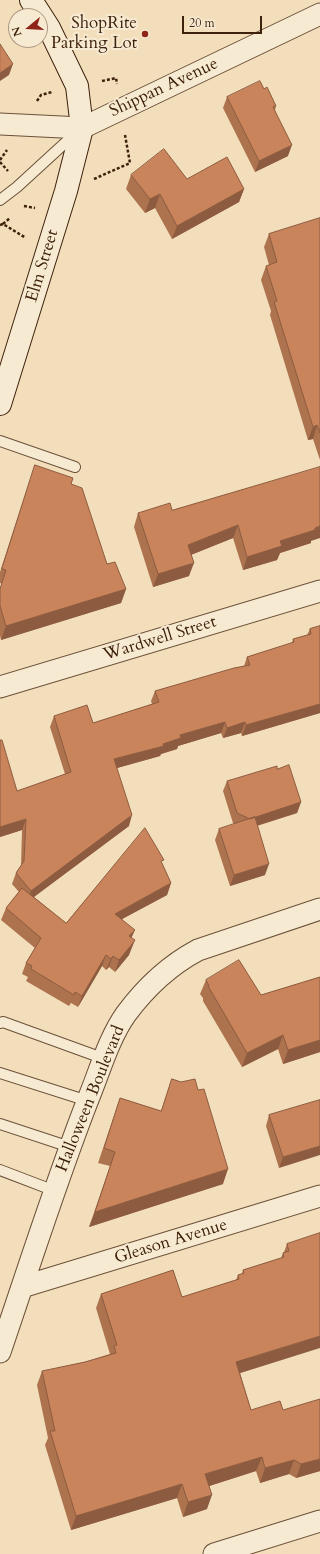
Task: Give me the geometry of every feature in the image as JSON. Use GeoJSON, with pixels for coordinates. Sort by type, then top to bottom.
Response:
{"type":"FeatureCollection","features":[{"type":"Feature","properties":{"kind":"main road"},"geometry":{"type":"LineString","coordinates":[[31,0],[49,28],[77,86],[82,128]]}},
{"type":"Feature","properties":{"kind":"main road","name":"Elm Street"},"geometry":{"type":"LineString","coordinates":[[0,404],[66,191],[82,128]]}},
{"type":"Feature","properties":{"kind":"street","name":"Shippan Avenue"},"geometry":{"type":"LineString","coordinates":[[0,124],[82,128],[320,14]]}},
{"type":"Feature","properties":{"kind":"street","name":"Wardwell Street"},"geometry":{"type":"LineString","coordinates":[[0,687],[320,591]]}},
{"type":"Feature","properties":{"kind":"street","name":"Halloween Boulevard"},"geometry":{"type":"LineString","coordinates":[[0,1352],[70,1146],[105,1059],[125,1015],[146,989],[164,971],[181,959],[198,950],[320,909]]}},
{"type":"Feature","properties":{"kind":"street","name":"Gleason Avenue"},"geometry":{"type":"LineString","coordinates":[[22,1287],[320,1196]]}},
{"type":"Feature","properties":{"kind":"street"},"geometry":{"type":"LineString","coordinates":[[214,1554],[320,1521]]}},
{"type":"Feature","properties":{"kind":"lane"},"geometry":{"type":"LineString","coordinates":[[0,200],[17,187],[82,128]]}},
{"type":"Feature","properties":{"kind":"lane"},"geometry":{"type":"LineString","coordinates":[[0,441],[75,468]]}},
{"type":"Feature","properties":{"kind":"lane"},"geometry":{"type":"LineString","coordinates":[[2,1023],[105,1059]]}},
{"type":"Feature","properties":{"kind":"lane"},"geometry":{"type":"LineString","coordinates":[[0,1073],[88,1101]]}},
{"type":"Feature","properties":{"kind":"lane"},"geometry":{"type":"LineString","coordinates":[[0,1124],[70,1146]]}},
{"type":"Feature","properties":{"kind":"lane"},"geometry":{"type":"LineString","coordinates":[[0,1170],[55,1191]]}},
{"type":"Feature","properties":{"kind":"path"},"geometry":{"type":"LineString","coordinates":[[0,162],[6,168]]}},
{"type":"Feature","properties":{"kind":"path"},"geometry":{"type":"LineString","coordinates":[[18,211],[23,206],[39,208]]}},
{"type":"Feature","properties":{"kind":"path"},"geometry":{"type":"LineString","coordinates":[[13,215],[1,225],[30,240]]}},
{"type":"Feature","properties":{"kind":"building"},"geometry":{"type":"Polygon","coordinates":[[[0,44],[13,64],[0,73],[0,44]]]}},
{"type":"Feature","properties":{"kind":"building"},"geometry":{"type":"Polygon","coordinates":[[[260,81],[264,89],[267,87],[276,106],[273,107],[292,145],[259,161],[227,97],[260,81]]]}},
{"type":"Feature","properties":{"kind":"building"},"geometry":{"type":"Polygon","coordinates":[[[164,149],[187,179],[227,157],[244,189],[177,226],[160,194],[150,199],[131,175],[164,149]]]}},
{"type":"Feature","properties":{"kind":"building"},"geometry":{"type":"Polygon","coordinates":[[[320,218],[320,433],[317,425],[313,427],[274,302],[277,301],[266,266],[277,262],[269,234],[320,218]]]}},
{"type":"Feature","properties":{"kind":"building"},"geometry":{"type":"Polygon","coordinates":[[[35,465],[73,478],[71,484],[82,488],[107,564],[115,562],[126,589],[6,626],[0,606],[0,589],[6,570],[2,569],[35,465]]]}},
{"type":"Feature","properties":{"kind":"building"},"geometry":{"type":"Polygon","coordinates":[[[320,467],[320,526],[315,528],[315,530],[280,541],[282,546],[247,557],[238,525],[188,545],[194,563],[158,574],[138,513],[170,503],[172,510],[320,467]]]}},
{"type":"Feature","properties":{"kind":"building"},"geometry":{"type":"Polygon","coordinates":[[[320,626],[320,704],[246,725],[245,722],[227,728],[225,722],[180,735],[181,738],[163,744],[164,746],[114,759],[132,815],[31,891],[16,873],[24,861],[26,819],[0,827],[0,740],[2,740],[17,791],[71,772],[54,716],[87,705],[93,723],[159,702],[155,691],[234,668],[250,665],[247,657],[294,642],[293,639],[311,634],[310,629],[320,626]]]}},
{"type":"Feature","properties":{"kind":"building"},"geometry":{"type":"Polygon","coordinates":[[[289,765],[301,802],[250,819],[237,813],[227,781],[277,766],[277,769],[289,765]]]}},
{"type":"Feature","properties":{"kind":"building"},"geometry":{"type":"Polygon","coordinates":[[[255,817],[269,864],[234,875],[219,829],[255,817]]]}},
{"type":"Feature","properties":{"kind":"building"},"geometry":{"type":"Polygon","coordinates":[[[145,828],[164,860],[161,861],[171,883],[115,914],[135,930],[129,936],[135,940],[119,960],[113,956],[111,959],[106,955],[82,996],[75,992],[74,995],[31,969],[32,966],[26,963],[41,938],[6,908],[22,888],[66,923],[145,828]]]}},
{"type":"Feature","properties":{"kind":"building"},"geometry":{"type":"Polygon","coordinates":[[[239,960],[261,995],[320,977],[320,1040],[288,1050],[283,1035],[247,1053],[206,980],[239,960]]]}},
{"type":"Feature","properties":{"kind":"building"},"geometry":{"type":"Polygon","coordinates":[[[172,1079],[181,1082],[195,1079],[198,1090],[204,1089],[228,1169],[95,1212],[115,1152],[104,1148],[120,1098],[161,1111],[172,1079]]]}},
{"type":"Feature","properties":{"kind":"building"},"geometry":{"type":"Polygon","coordinates":[[[320,1100],[320,1146],[283,1157],[269,1115],[320,1100]]]}},
{"type":"Feature","properties":{"kind":"building"},"geometry":{"type":"Polygon","coordinates":[[[320,1233],[320,1336],[236,1362],[251,1410],[280,1401],[283,1410],[320,1399],[320,1459],[301,1464],[294,1460],[265,1468],[262,1457],[205,1474],[212,1495],[188,1502],[182,1484],[76,1516],[50,1431],[55,1431],[42,1371],[85,1362],[116,1353],[114,1346],[117,1345],[101,1294],[173,1270],[182,1297],[239,1279],[238,1275],[244,1273],[243,1270],[284,1257],[283,1253],[289,1251],[287,1244],[320,1233]]]}},
{"type":"Feature","properties":{"kind":"place","name":"ShopRite Parking Lot"},"geometry":{"type":"Point","coordinates":[145,34]}}]}
